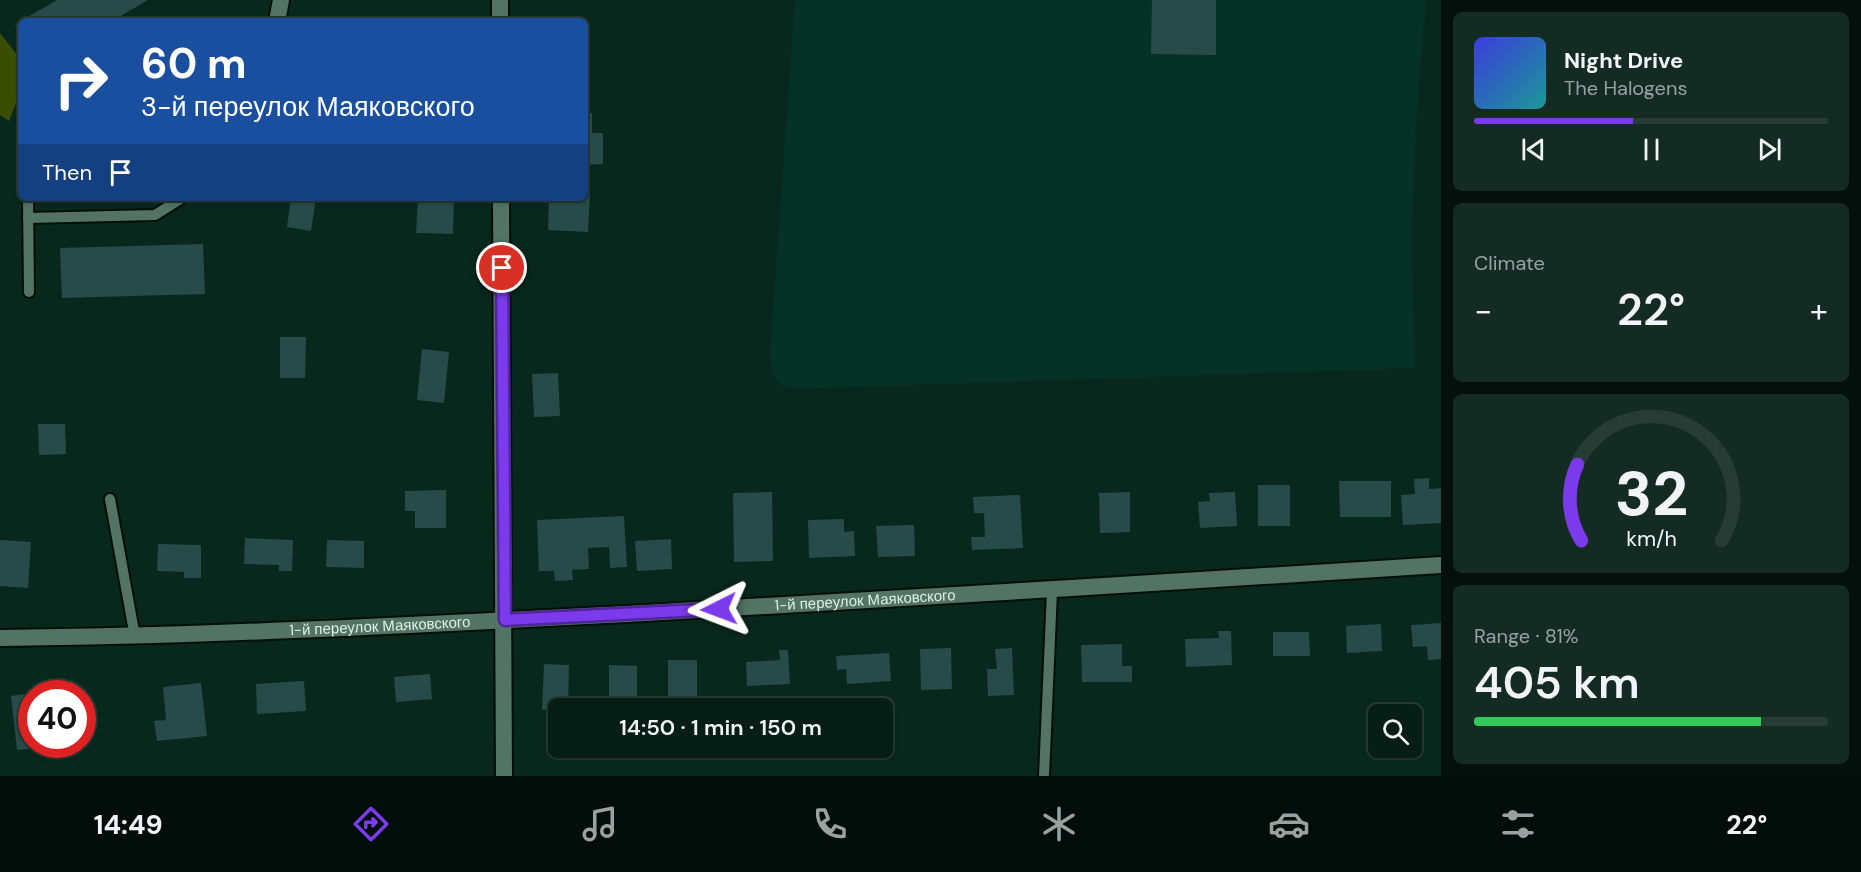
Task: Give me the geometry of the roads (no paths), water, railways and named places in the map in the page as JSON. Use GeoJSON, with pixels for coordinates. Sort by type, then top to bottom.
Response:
{"type":"FeatureCollection","features":[{"type":"Feature","properties":{"kind":"street"},"geometry":{"type":"LineString","coordinates":[[278,18],[282,0]]}},
{"type":"Feature","properties":{"kind":"street"},"geometry":{"type":"LineString","coordinates":[[500,0],[500,18]]}},
{"type":"Feature","properties":{"kind":"street"},"geometry":{"type":"LineString","coordinates":[[501,201],[505,620],[504,776]]}},
{"type":"Feature","properties":{"kind":"street","name":"1-й переулок Маяковского"},"geometry":{"type":"LineString","coordinates":[[0,638],[135,637],[505,620],[1052,591],[1441,565]]}},
{"type":"Feature","properties":{"kind":"lane"},"geometry":{"type":"LineString","coordinates":[[28,201],[29,292]]}},
{"type":"Feature","properties":{"kind":"lane"},"geometry":{"type":"LineString","coordinates":[[28,218],[155,214],[177,201]]}},
{"type":"Feature","properties":{"kind":"lane"},"geometry":{"type":"LineString","coordinates":[[110,499],[135,637]]}},
{"type":"Feature","properties":{"kind":"lane"},"geometry":{"type":"LineString","coordinates":[[1044,776],[1052,591]]}}]}
